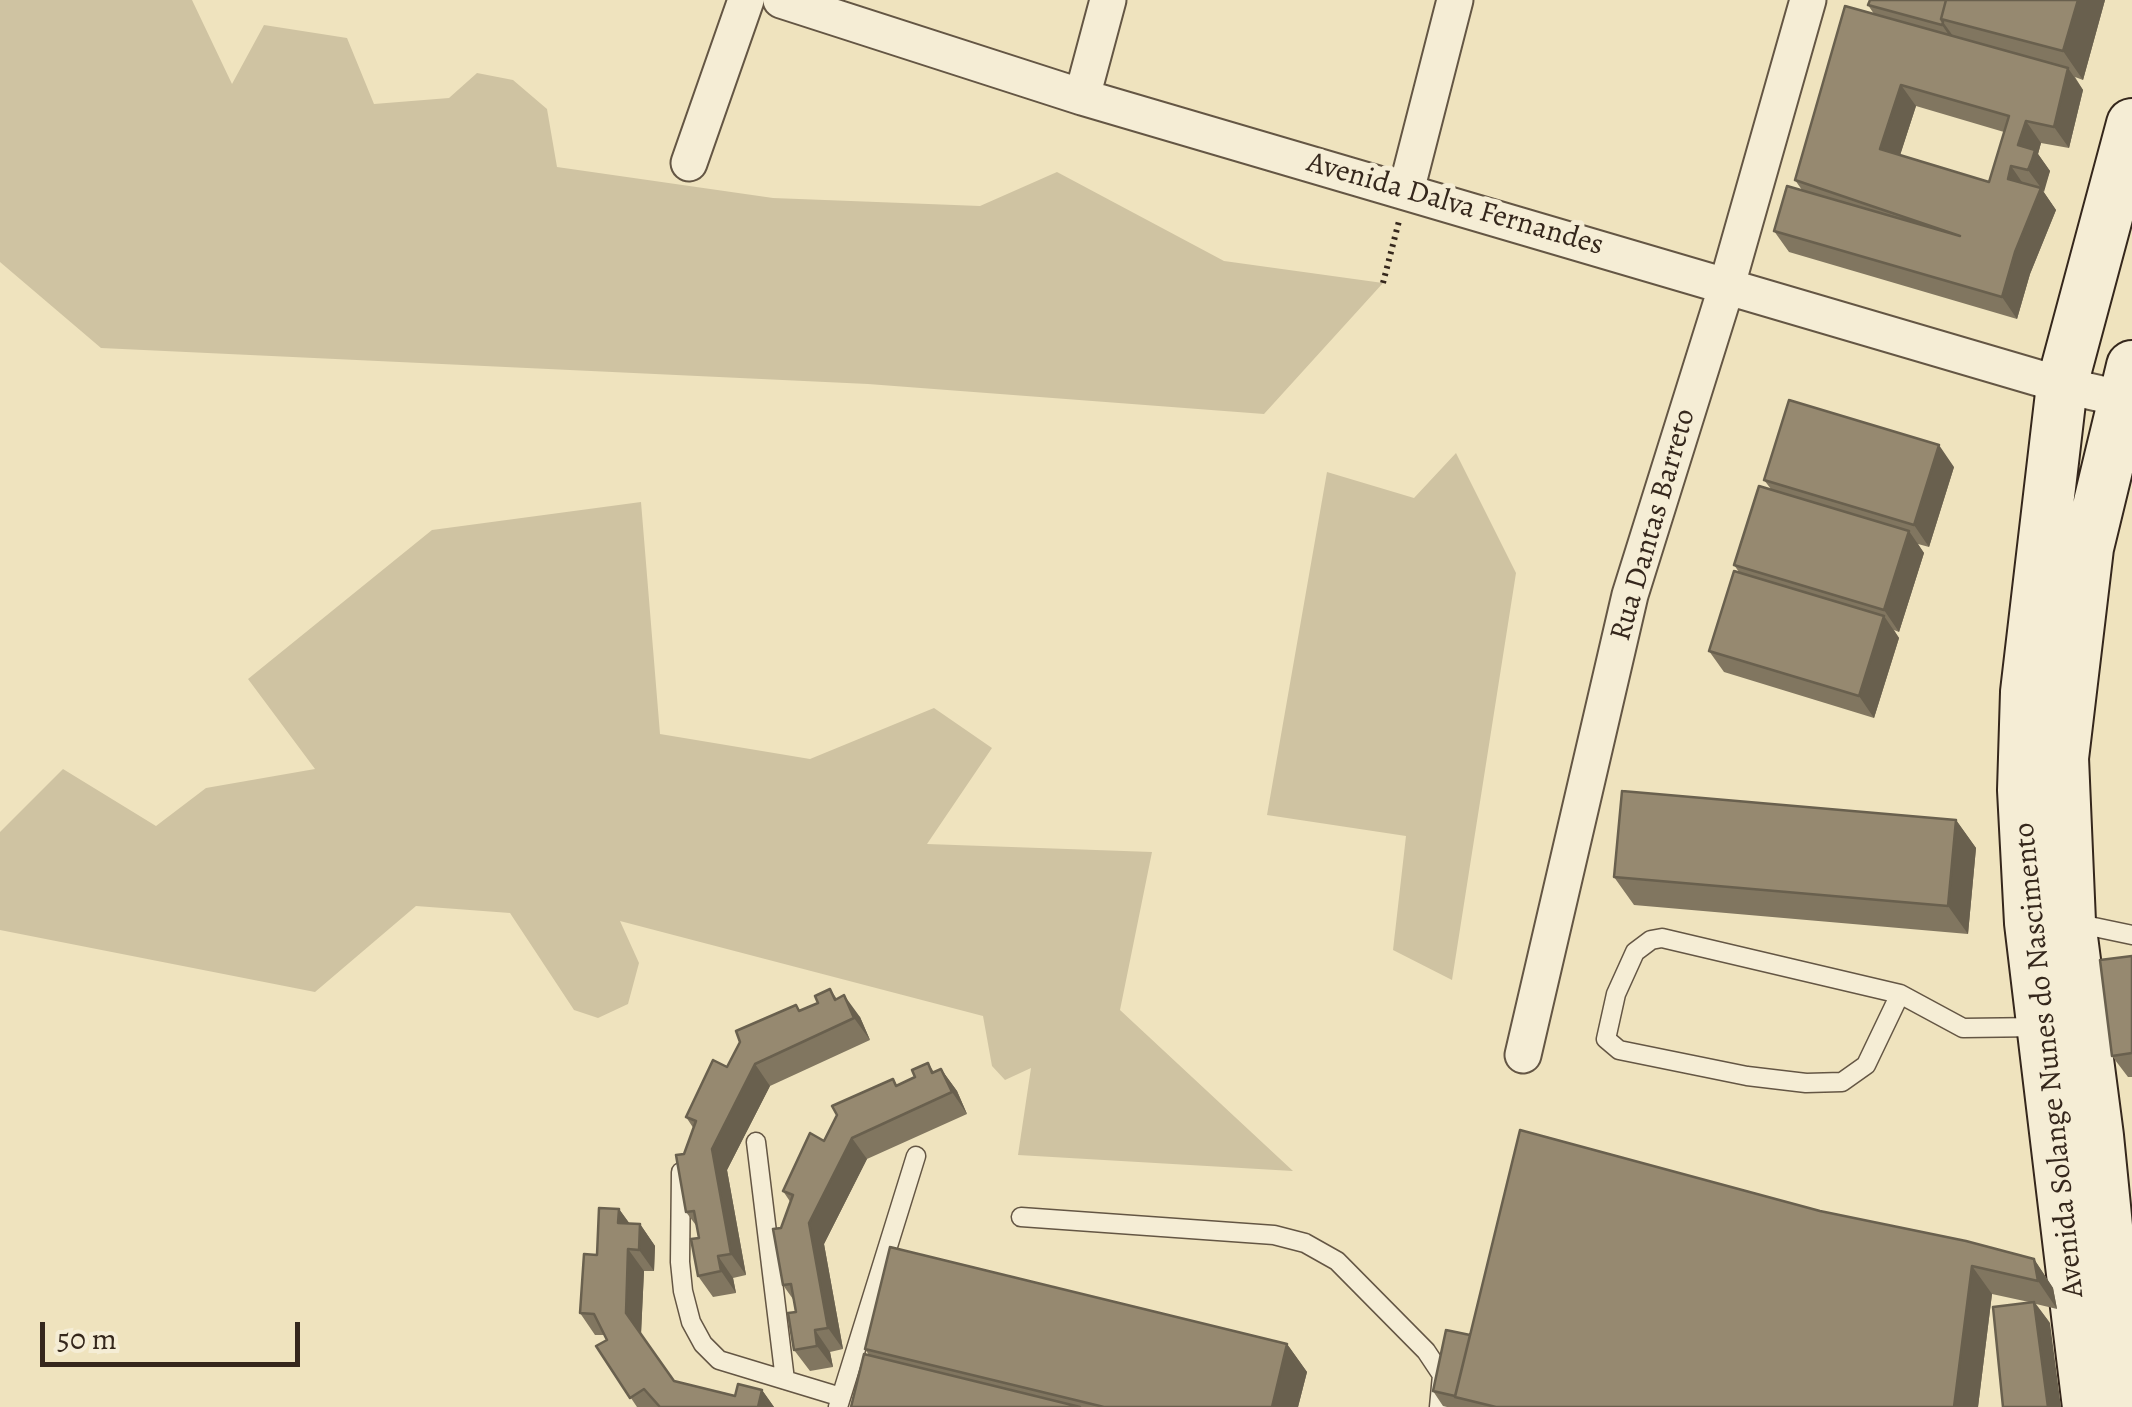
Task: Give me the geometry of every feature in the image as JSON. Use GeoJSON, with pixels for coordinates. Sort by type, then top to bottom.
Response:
{"type":"FeatureCollection","features":[{"type":"Feature","properties":{"kind":"main road","name":"Avenida Solange Nunes do Nascimento"},"geometry":{"type":"LineString","coordinates":[[2111,1402],[2050,922],[2024,790],[2026,692],[2062,385],[2132,124]]}},
{"type":"Feature","properties":{"kind":"main road","name":"Avenida Solange Nunes do Nascimento"},"geometry":{"type":"LineString","coordinates":[[2050,922],[2063,758],[2088,548],[2129,389]]}},
{"type":"Feature","properties":{"kind":"main road","name":"Avenida Solange Nunes do Nascimento"},"geometry":{"type":"LineString","coordinates":[[2063,1029],[2106,1135],[2111,1402]]}},
{"type":"Feature","properties":{"kind":"street"},"geometry":{"type":"LineString","coordinates":[[689,163],[746,0]]}},
{"type":"Feature","properties":{"kind":"street","name":"Avenida Dalva Fernandes"},"geometry":{"type":"LineString","coordinates":[[781,0],[1082,97],[2062,385],[2129,389]]}},
{"type":"Feature","properties":{"kind":"street"},"geometry":{"type":"LineString","coordinates":[[1082,97],[1108,0]]}},
{"type":"Feature","properties":{"kind":"street"},"geometry":{"type":"LineString","coordinates":[[1406,191],[1456,0]]}},
{"type":"Feature","properties":{"kind":"street","name":"Rua Dantas Barreto"},"geometry":{"type":"LineString","coordinates":[[1522,1055],[1630,595],[1727,284],[1808,0]]}},
{"type":"Feature","properties":{"kind":"lane"},"geometry":{"type":"LineString","coordinates":[[2050,922],[2132,935]]}},
{"type":"Feature","properties":{"kind":"lane"},"geometry":{"type":"LineString","coordinates":[[1900,994],[1866,1065],[1842,1082],[1806,1083],[1747,1076],[1619,1050],[1606,1039],[1616,994],[1635,952],[1662,938],[1900,994],[1963,1028],[2063,1029]]}},
{"type":"Feature","properties":{"kind":"lane"},"geometry":{"type":"LineString","coordinates":[[756,1142],[785,1380]]}},
{"type":"Feature","properties":{"kind":"lane"},"geometry":{"type":"LineString","coordinates":[[681,1172],[680,1262],[691,1322],[702,1344],[719,1360],[839,1402],[916,1156]]}},
{"type":"Feature","properties":{"kind":"lane"},"geometry":{"type":"LineString","coordinates":[[1020,1216],[1274,1236],[1305,1244],[1336,1261],[1426,1351],[1442,1376],[1438,1407]]}},
{"type":"Feature","properties":{"kind":"path"},"geometry":{"type":"LineString","coordinates":[[1384,283],[1406,191]]}},
{"type":"Feature","properties":{"kind":"shaded area"},"geometry":{"type":"Polygon","coordinates":[[[0,0],[192,0],[232,84],[264,25],[347,38],[374,104],[449,98],[477,73],[513,80],[547,109],[557,167],[773,198],[980,206],[1057,172],[1224,261],[1383,283],[1264,414],[868,384],[101,348],[0,262],[0,0]]]}},
{"type":"Feature","properties":{"kind":"shaded area"},"geometry":{"type":"Polygon","coordinates":[[[1456,453],[1516,573],[1452,980],[1393,950],[1406,836],[1267,815],[1327,472],[1414,498],[1456,453]]]}},
{"type":"Feature","properties":{"kind":"shaded area"},"geometry":{"type":"Polygon","coordinates":[[[641,502],[660,734],[810,759],[934,708],[992,748],[927,844],[1152,852],[1120,1010],[1293,1171],[1018,1155],[1031,1068],[1005,1080],[992,1066],[983,1016],[620,921],[639,963],[628,1004],[598,1018],[574,1010],[510,913],[416,906],[315,992],[0,930],[0,832],[63,769],[156,826],[206,788],[315,769],[248,679],[432,530],[641,502]]]}},
{"type":"Feature","properties":{"kind":"building"},"geometry":{"type":"Polygon","coordinates":[[[1870,0],[1946,0],[1943,22],[1942,25],[1868,5],[1870,0]]]}},
{"type":"Feature","properties":{"kind":"building"},"geometry":{"type":"Polygon","coordinates":[[[1946,0],[2078,0],[2063,51],[1941,19],[1946,0]]]}},
{"type":"Feature","properties":{"kind":"building"},"geometry":{"type":"Polygon","coordinates":[[[1845,6],[2068,68],[2054,127],[2026,121],[2018,145],[2035,150],[2032,160],[2028,170],[2011,166],[2008,179],[2041,188],[2002,297],[1774,231],[1787,186],[1960,236],[1795,180],[1845,6]],[[1901,85],[1880,149],[1989,182],[2009,116],[1901,85]]]}},
{"type":"Feature","properties":{"kind":"building"},"geometry":{"type":"Polygon","coordinates":[[[1789,400],[1939,445],[1914,525],[1764,480],[1789,400]]]}},
{"type":"Feature","properties":{"kind":"building"},"geometry":{"type":"Polygon","coordinates":[[[1759,486],[1909,531],[1884,610],[1734,565],[1759,486]]]}},
{"type":"Feature","properties":{"kind":"building"},"geometry":{"type":"Polygon","coordinates":[[[1734,571],[1884,616],[1859,696],[1709,651],[1734,571]]]}},
{"type":"Feature","properties":{"kind":"building"},"geometry":{"type":"Polygon","coordinates":[[[1622,791],[1956,820],[1948,906],[1614,877],[1622,791]]]}},
{"type":"Feature","properties":{"kind":"building"},"geometry":{"type":"Polygon","coordinates":[[[2132,956],[2132,1053],[2112,1056],[2100,960],[2132,956]]]}},
{"type":"Feature","properties":{"kind":"building"},"geometry":{"type":"Polygon","coordinates":[[[830,989],[835,1000],[844,995],[854,1018],[755,1064],[712,1149],[731,1254],[718,1256],[721,1271],[698,1276],[691,1239],[699,1238],[694,1211],[686,1212],[676,1155],[684,1154],[696,1121],[686,1117],[713,1060],[727,1067],[740,1042],[736,1031],[796,1005],[799,1011],[818,1003],[815,996],[830,989]]]}},
{"type":"Feature","properties":{"kind":"building"},"geometry":{"type":"Polygon","coordinates":[[[928,1063],[932,1073],[941,1069],[952,1092],[852,1138],[809,1223],[828,1328],[815,1330],[817,1346],[794,1350],[788,1313],[796,1312],[791,1284],[783,1285],[773,1229],[781,1228],[793,1195],[783,1191],[810,1133],[824,1141],[837,1115],[832,1106],[893,1079],[896,1086],[915,1077],[912,1070],[928,1063]]]}},
{"type":"Feature","properties":{"kind":"building"},"geometry":{"type":"Polygon","coordinates":[[[1520,1130],[1820,1211],[2034,1259],[2038,1281],[1972,1266],[1954,1407],[1496,1407],[1455,1397],[1520,1130]]]}},
{"type":"Feature","properties":{"kind":"building"},"geometry":{"type":"Polygon","coordinates":[[[599,1208],[619,1209],[618,1223],[640,1224],[639,1250],[628,1249],[626,1313],[674,1381],[735,1396],[738,1384],[762,1390],[758,1407],[660,1407],[644,1389],[630,1398],[596,1346],[607,1340],[594,1314],[580,1313],[584,1254],[597,1255],[599,1208]]]}},
{"type":"Feature","properties":{"kind":"building"},"geometry":{"type":"Polygon","coordinates":[[[890,1247],[1287,1344],[1272,1407],[1104,1407],[865,1349],[890,1247]]]}},
{"type":"Feature","properties":{"kind":"building"},"geometry":{"type":"Polygon","coordinates":[[[2034,1302],[2048,1407],[2003,1407],[1993,1307],[2034,1302]]]}},
{"type":"Feature","properties":{"kind":"building"},"geometry":{"type":"Polygon","coordinates":[[[1446,1330],[1470,1335],[1455,1396],[1433,1391],[1446,1330]]]}},
{"type":"Feature","properties":{"kind":"building"},"geometry":{"type":"Polygon","coordinates":[[[864,1354],[1080,1407],[851,1407],[864,1354]]]}}]}
